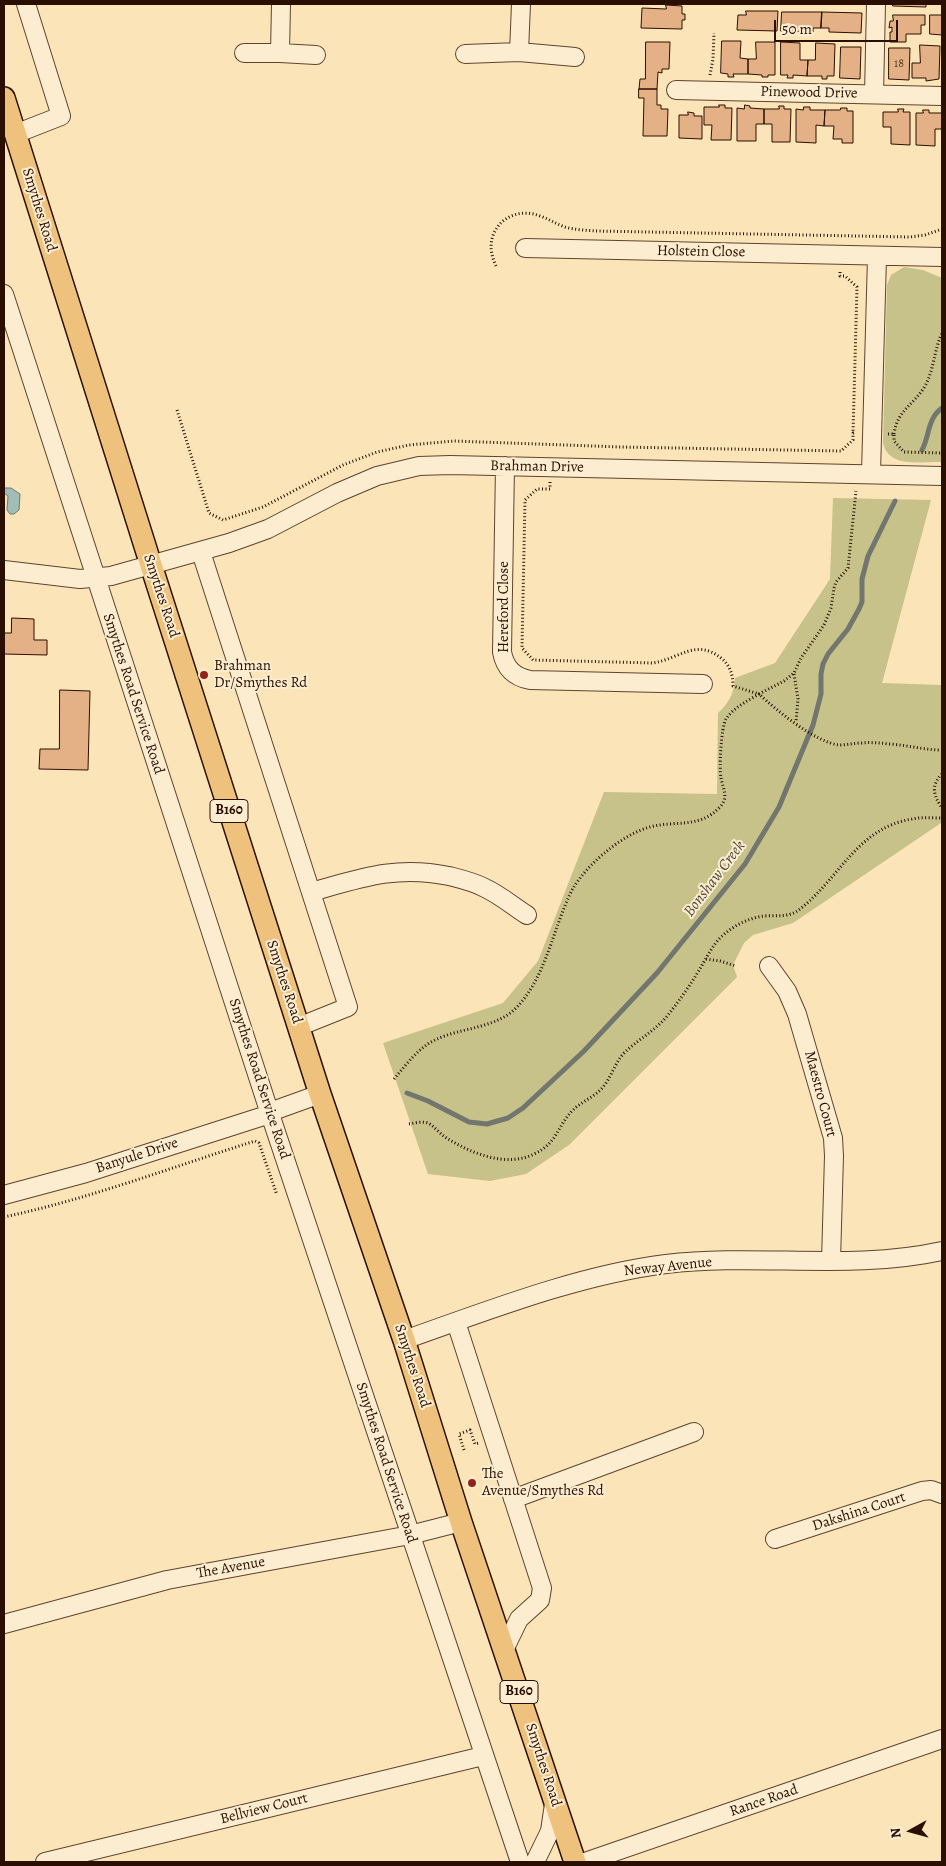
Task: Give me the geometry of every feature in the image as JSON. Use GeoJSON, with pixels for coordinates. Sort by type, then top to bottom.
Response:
{"type":"FeatureCollection","features":[{"type":"Feature","properties":{"kind":"main road","name":"Smythes Road"},"geometry":{"type":"LineString","coordinates":[[4,98],[150,565],[320,1094],[404,1340],[462,1522],[575,1862]]}},
{"type":"Feature","properties":{"kind":"street"},"geometry":{"type":"LineString","coordinates":[[15,134],[61,116],[26,4]]}},
{"type":"Feature","properties":{"kind":"street"},"geometry":{"type":"LineString","coordinates":[[280,53],[281,4]]}},
{"type":"Feature","properties":{"kind":"street"},"geometry":{"type":"LineString","coordinates":[[519,52],[521,4]]}},
{"type":"Feature","properties":{"kind":"street"},"geometry":{"type":"LineString","coordinates":[[874,94],[876,4]]}},
{"type":"Feature","properties":{"kind":"street"},"geometry":{"type":"LineString","coordinates":[[464,54],[519,52],[575,57]]}},
{"type":"Feature","properties":{"kind":"street"},"geometry":{"type":"LineString","coordinates":[[244,53],[316,55]]}},
{"type":"Feature","properties":{"kind":"street","name":"Pinewood Drive"},"geometry":{"type":"LineString","coordinates":[[676,90],[942,96]]}},
{"type":"Feature","properties":{"kind":"street","name":"Holstein Close"},"geometry":{"type":"LineString","coordinates":[[525,248],[942,257]]}},
{"type":"Feature","properties":{"kind":"street"},"geometry":{"type":"LineString","coordinates":[[864,473],[872,434],[877,257]]}},
{"type":"Feature","properties":{"kind":"street","name":"Smythes Road Service Road"},"geometry":{"type":"LineString","coordinates":[[4,294],[270,1113],[483,1756],[520,1862]]}},
{"type":"Feature","properties":{"kind":"street","name":"Brahman Drive"},"geometry":{"type":"LineString","coordinates":[[4,570],[80,579],[110,576],[201,552],[268,529],[337,493],[378,476],[419,466],[505,466],[942,476]]}},
{"type":"Feature","properties":{"kind":"street","name":"Hereford Close"},"geometry":{"type":"LineString","coordinates":[[505,466],[502,652],[509,670],[519,678],[530,680],[703,684]]}},
{"type":"Feature","properties":{"kind":"street"},"geometry":{"type":"LineString","coordinates":[[201,552],[348,1007],[298,1026]]}},
{"type":"Feature","properties":{"kind":"street"},"geometry":{"type":"LineString","coordinates":[[311,892],[380,873],[398,871],[428,873],[476,884],[494,893],[527,915]]}},
{"type":"Feature","properties":{"kind":"street","name":"Maestro Court"},"geometry":{"type":"LineString","coordinates":[[769,966],[781,981],[797,1014],[833,1138],[831,1261]]}},
{"type":"Feature","properties":{"kind":"street","name":"Banyule Drive"},"geometry":{"type":"LineString","coordinates":[[4,1195],[77,1176],[270,1113],[320,1094]]}},
{"type":"Feature","properties":{"kind":"street","name":"Neway Avenue"},"geometry":{"type":"LineString","coordinates":[[404,1340],[582,1281],[636,1268],[691,1262],[887,1260],[942,1251]]}},
{"type":"Feature","properties":{"kind":"street"},"geometry":{"type":"LineString","coordinates":[[456,1322],[542,1591],[540,1600],[523,1614],[515,1625],[505,1648]]}},
{"type":"Feature","properties":{"kind":"street"},"geometry":{"type":"LineString","coordinates":[[513,1499],[694,1432]]}},
{"type":"Feature","properties":{"kind":"street","name":"Dakshina Court"},"geometry":{"type":"LineString","coordinates":[[775,1539],[922,1491],[932,1490],[942,1494]]}},
{"type":"Feature","properties":{"kind":"street","name":"The Avenue"},"geometry":{"type":"LineString","coordinates":[[4,1624],[167,1580],[410,1535],[462,1522]]}},
{"type":"Feature","properties":{"kind":"street","name":"Rance Road"},"geometry":{"type":"LineString","coordinates":[[585,1862],[942,1739]]}},
{"type":"Feature","properties":{"kind":"street","name":"Bellview Court"},"geometry":{"type":"LineString","coordinates":[[45,1862],[483,1756]]}},
{"type":"Feature","properties":{"kind":"street"},"geometry":{"type":"LineString","coordinates":[[536,1862],[553,1823],[554,1797]]}},
{"type":"Feature","properties":{"kind":"path"},"geometry":{"type":"LineString","coordinates":[[710,90],[714,33]]}},
{"type":"Feature","properties":{"kind":"path"},"geometry":{"type":"LineString","coordinates":[[496,266],[491,247],[493,235],[505,219],[522,213],[540,216],[567,228],[580,230],[910,237],[925,236],[942,228]]}},
{"type":"Feature","properties":{"kind":"path"},"geometry":{"type":"LineString","coordinates":[[506,443],[841,451],[853,440],[856,286],[846,276],[840,276],[841,235]]}},
{"type":"Feature","properties":{"kind":"path"},"geometry":{"type":"LineString","coordinates":[[894,434],[896,420],[926,384],[942,333]]}},
{"type":"Feature","properties":{"kind":"path"},"geometry":{"type":"LineString","coordinates":[[177,410],[209,513]]}},
{"type":"Feature","properties":{"kind":"path"},"geometry":{"type":"LineString","coordinates":[[853,433],[872,434]]}},
{"type":"Feature","properties":{"kind":"path"},"geometry":{"type":"LineString","coordinates":[[550,444],[550,489],[537,489],[526,500],[522,648],[533,660],[653,663],[662,662],[691,650],[709,650],[725,662],[732,676],[733,686],[759,694],[777,710],[816,736],[838,745],[877,743],[942,750]]}},
{"type":"Feature","properties":{"kind":"path"},"geometry":{"type":"LineString","coordinates":[[905,452],[942,453]]}},
{"type":"Feature","properties":{"kind":"path"},"geometry":{"type":"LineString","coordinates":[[394,1079],[412,1059],[432,1042],[498,1020],[517,1007],[536,979],[575,886],[608,850],[646,828],[667,824],[694,823],[709,815],[720,806],[726,796],[721,777],[724,724],[729,715],[794,673],[801,658],[824,626],[831,608],[836,582],[848,568],[864,473]]}},
{"type":"Feature","properties":{"kind":"path"},"geometry":{"type":"LineString","coordinates":[[794,673],[798,700],[796,723]]}},
{"type":"Feature","properties":{"kind":"path"},"geometry":{"type":"LineString","coordinates":[[942,774],[936,780],[934,789],[936,800],[942,808]]}},
{"type":"Feature","properties":{"kind":"path"},"geometry":{"type":"LineString","coordinates":[[409,1124],[420,1122],[429,1124],[446,1138],[462,1147],[486,1156],[516,1159],[537,1153],[554,1140],[566,1117],[572,1110],[604,1086],[614,1067],[627,1051],[664,1021],[687,991],[716,943],[732,928],[756,918],[786,916],[800,909],[826,885],[863,842],[874,834],[906,820],[942,818]]}},
{"type":"Feature","properties":{"kind":"path"},"geometry":{"type":"LineString","coordinates":[[706,959],[720,960],[736,966]]}},
{"type":"Feature","properties":{"kind":"path"},"geometry":{"type":"LineString","coordinates":[[4,1217],[102,1191],[255,1141]]}},
{"type":"Feature","properties":{"kind":"shaded area"},"geometry":{"type":"Polygon","coordinates":[[[904,267],[923,270],[942,278],[942,462],[907,462],[899,460],[892,457],[886,451],[883,443],[887,285],[891,275],[904,267]]]}},
{"type":"Feature","properties":{"kind":"shaded area"},"geometry":{"type":"Polygon","coordinates":[[[833,498],[931,500],[882,683],[942,685],[942,825],[941,823],[793,923],[753,935],[744,943],[733,965],[737,977],[569,1145],[526,1174],[490,1181],[428,1174],[383,1043],[503,1003],[538,961],[604,792],[717,794],[718,713],[731,697],[735,678],[775,663],[830,579],[833,498]]]}},
{"type":"Feature","properties":{"kind":"water"},"geometry":{"type":"Polygon","coordinates":[[[4,488],[11,488],[20,494],[19,510],[14,514],[10,514],[7,510],[8,496],[4,493],[4,488]]]}},
{"type":"Feature","properties":{"kind":"building"},"geometry":{"type":"Polygon","coordinates":[[[893,4],[926,4],[926,7],[893,6],[893,4]]]}},
{"type":"Feature","properties":{"kind":"building"},"geometry":{"type":"Polygon","coordinates":[[[666,5],[682,6],[682,14],[685,14],[685,20],[682,20],[682,29],[641,28],[642,8],[666,9],[666,5]]]}},
{"type":"Feature","properties":{"kind":"building"},"geometry":{"type":"Polygon","coordinates":[[[746,11],[778,11],[777,31],[737,30],[738,15],[746,15],[746,11]]]}},
{"type":"Feature","properties":{"kind":"building"},"geometry":{"type":"Polygon","coordinates":[[[782,12],[822,12],[821,28],[813,28],[813,32],[781,31],[782,12]]]}},
{"type":"Feature","properties":{"kind":"building"},"geometry":{"type":"Polygon","coordinates":[[[822,12],[862,13],[861,33],[829,32],[829,28],[821,28],[822,12]]]}},
{"type":"Feature","properties":{"kind":"building"},"geometry":{"type":"Polygon","coordinates":[[[893,15],[925,15],[925,25],[921,25],[921,34],[906,34],[906,42],[890,42],[892,27],[889,28],[890,21],[893,21],[893,15]]]}},
{"type":"Feature","properties":{"kind":"building"},"geometry":{"type":"Polygon","coordinates":[[[930,15],[942,15],[942,35],[930,34],[930,15]]]}},
{"type":"Feature","properties":{"kind":"building"},"geometry":{"type":"Polygon","coordinates":[[[722,41],[741,41],[740,58],[748,59],[748,74],[733,74],[734,77],[728,77],[728,74],[721,73],[722,41]]]}},
{"type":"Feature","properties":{"kind":"building"},"geometry":{"type":"Polygon","coordinates":[[[646,42],[670,42],[669,69],[662,69],[662,73],[658,72],[657,89],[639,89],[640,79],[645,79],[646,42]]]}},
{"type":"Feature","properties":{"kind":"building"},"geometry":{"type":"Polygon","coordinates":[[[756,42],[775,42],[775,75],[762,77],[762,75],[748,74],[748,59],[756,59],[756,42]]]}},
{"type":"Feature","properties":{"kind":"building"},"geometry":{"type":"Polygon","coordinates":[[[781,42],[800,43],[800,60],[808,60],[807,76],[793,75],[793,78],[787,78],[788,75],[781,75],[781,42]]]}},
{"type":"Feature","properties":{"kind":"building"},"geometry":{"type":"Polygon","coordinates":[[[816,43],[835,44],[834,76],[827,76],[827,79],[822,79],[822,76],[807,76],[808,60],[815,60],[816,43]]]}},
{"type":"Feature","properties":{"kind":"building"},"geometry":{"type":"Polygon","coordinates":[[[920,45],[940,46],[939,79],[926,81],[926,78],[912,78],[912,63],[920,63],[920,45]]]}},
{"type":"Feature","properties":{"kind":"building"},"geometry":{"type":"Polygon","coordinates":[[[841,47],[861,47],[860,79],[840,78],[841,47]]]}},
{"type":"Feature","properties":{"kind":"building"},"geometry":{"type":"Polygon","coordinates":[[[889,48],[910,48],[909,80],[889,79],[889,48]]]}},
{"type":"Feature","properties":{"kind":"building"},"geometry":{"type":"Polygon","coordinates":[[[639,89],[657,89],[657,105],[661,105],[661,109],[668,109],[667,136],[643,136],[644,98],[639,98],[639,89]]]}},
{"type":"Feature","properties":{"kind":"building"},"geometry":{"type":"Polygon","coordinates":[[[719,105],[725,105],[725,108],[732,108],[731,140],[711,140],[712,125],[704,125],[704,107],[719,107],[719,105]]]}},
{"type":"Feature","properties":{"kind":"building"},"geometry":{"type":"Polygon","coordinates":[[[745,105],[750,106],[750,108],[764,109],[764,124],[756,124],[756,141],[737,141],[737,108],[744,109],[745,105]]]}},
{"type":"Feature","properties":{"kind":"building"},"geometry":{"type":"Polygon","coordinates":[[[779,106],[784,106],[784,109],[791,109],[790,142],[772,142],[772,124],[764,124],[764,109],[779,109],[779,106]]]}},
{"type":"Feature","properties":{"kind":"building"},"geometry":{"type":"Polygon","coordinates":[[[804,107],[810,107],[810,110],[825,110],[824,126],[816,125],[816,143],[796,142],[796,109],[803,110],[804,107]]]}},
{"type":"Feature","properties":{"kind":"building"},"geometry":{"type":"Polygon","coordinates":[[[841,108],[853,111],[853,143],[842,143],[842,139],[833,139],[834,126],[824,126],[825,110],[840,110],[841,108]]]}},
{"type":"Feature","properties":{"kind":"building"},"geometry":{"type":"Polygon","coordinates":[[[898,109],[904,109],[903,112],[910,112],[910,145],[891,144],[891,127],[883,127],[883,112],[898,112],[898,109]]]}},
{"type":"Feature","properties":{"kind":"building"},"geometry":{"type":"Polygon","coordinates":[[[923,110],[929,110],[929,113],[942,113],[942,129],[935,129],[935,146],[916,145],[916,113],[923,113],[923,110]]]}},
{"type":"Feature","properties":{"kind":"building"},"geometry":{"type":"Polygon","coordinates":[[[688,112],[694,113],[694,116],[702,116],[702,139],[679,138],[679,115],[688,115],[688,112]]]}},
{"type":"Feature","properties":{"kind":"building"},"geometry":{"type":"Polygon","coordinates":[[[12,618],[34,619],[34,640],[47,640],[47,655],[4,654],[4,633],[11,633],[12,618]]]}},
{"type":"Feature","properties":{"kind":"building"},"geometry":{"type":"Polygon","coordinates":[[[60,690],[90,691],[88,770],[39,769],[40,749],[59,749],[60,690]]]}},
{"type":"Feature","properties":{"kind":"waterway","name":"Bonshaw Creek"},"geometry":{"type":"LineString","coordinates":[[922,450],[931,422],[942,408]]}},
{"type":"Feature","properties":{"kind":"waterway","name":"Bonshaw Creek"},"geometry":{"type":"LineString","coordinates":[[407,1093],[428,1101],[469,1122],[487,1124],[508,1118],[523,1108],[584,1051],[657,973],[745,864],[779,807],[813,725],[821,694],[823,664],[828,654],[848,629],[859,609],[862,602],[862,579],[868,556],[895,501]]}},
{"type":"Feature","properties":{"kind":"place","name":"Brahman Dr/Smythes Rd"},"geometry":{"type":"Point","coordinates":[204,675]}},
{"type":"Feature","properties":{"kind":"place","name":"The Avenue/Smythes Rd"},"geometry":{"type":"Point","coordinates":[472,1483]}}]}
